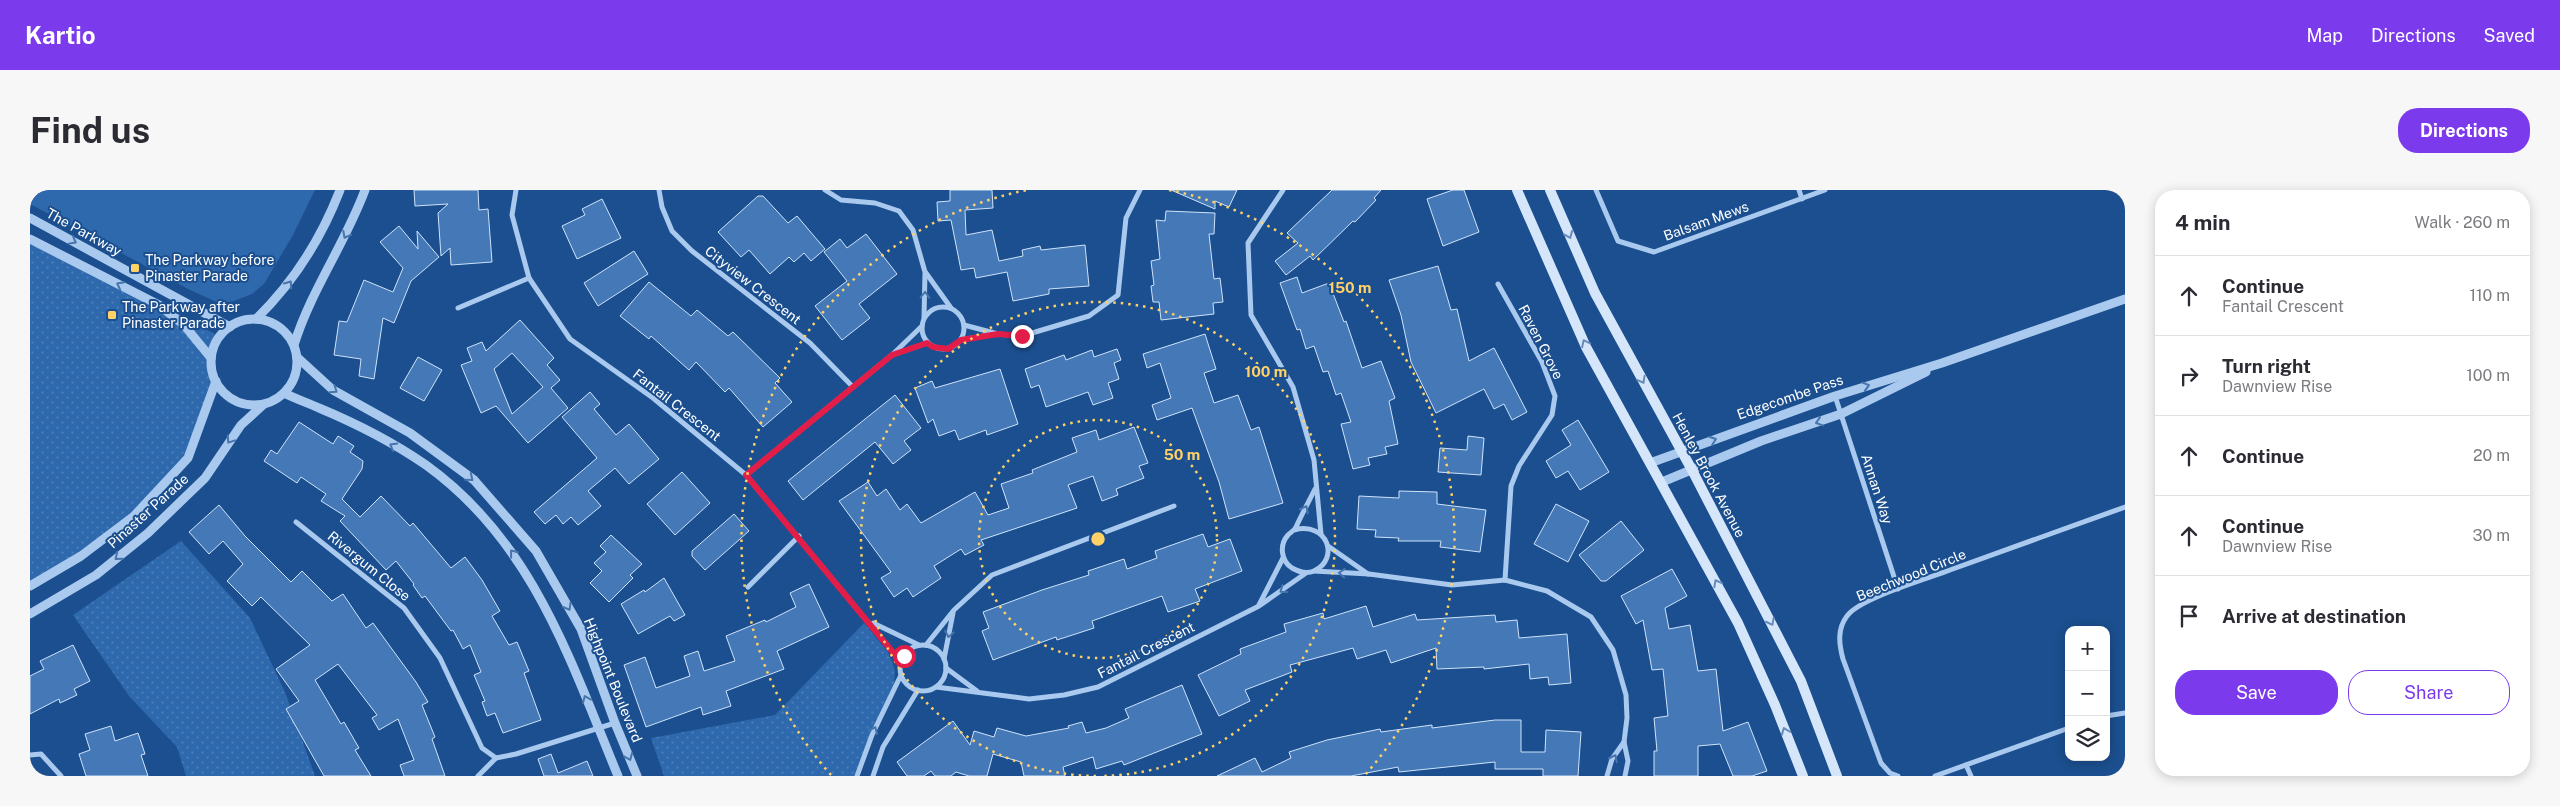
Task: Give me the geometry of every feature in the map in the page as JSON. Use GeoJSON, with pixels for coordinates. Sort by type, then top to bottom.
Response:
{"type":"FeatureCollection","features":[{"type":"Feature","properties":{"kind":"main road"},"geometry":{"type":"LineString","coordinates":[[1516,190],[1586,347],[1738,623],[1775,705],[1803,776]]}},
{"type":"Feature","properties":{"kind":"main road","name":"Henley Brook Avenue"},"geometry":{"type":"LineString","coordinates":[[1550,190],[1595,293],[1682,451],[1801,681],[1837,776]]}},
{"type":"Feature","properties":{"kind":"street"},"geometry":{"type":"LineString","coordinates":[[256,319],[289,284],[329,219],[340,190]]}},
{"type":"Feature","properties":{"kind":"street"},"geometry":{"type":"LineString","coordinates":[[294,345],[302,318],[353,222],[365,190]]}},
{"type":"Feature","properties":{"kind":"street","name":"Fantail Crescent"},"geometry":{"type":"LineString","coordinates":[[516,190],[512,215],[529,278],[570,339],[653,398],[746,475],[799,536],[901,662]]}},
{"type":"Feature","properties":{"kind":"street","name":"Cityview Crescent"},"geometry":{"type":"LineString","coordinates":[[659,190],[662,206],[672,231],[692,251],[810,343],[852,386]]}},
{"type":"Feature","properties":{"kind":"street"},"geometry":{"type":"LineString","coordinates":[[825,190],[841,200],[875,203],[899,211],[913,230],[926,272],[951,308],[957,312],[964,325],[961,340]]}},
{"type":"Feature","properties":{"kind":"street"},"geometry":{"type":"LineString","coordinates":[[964,325],[998,334],[1022,336],[1089,316],[1118,295],[1126,218],[1140,190]]}},
{"type":"Feature","properties":{"kind":"street"},"geometry":{"type":"LineString","coordinates":[[1283,190],[1248,243],[1251,316],[1293,387],[1314,460],[1315,489],[1321,534],[1328,546],[1369,574]]}},
{"type":"Feature","properties":{"kind":"street","name":"Balsam Mews"},"geometry":{"type":"LineString","coordinates":[[1596,190],[1618,241],[1654,252],[1825,190]]}},
{"type":"Feature","properties":{"kind":"street"},"geometry":{"type":"LineString","coordinates":[[1799,190],[1802,198]]}},
{"type":"Feature","properties":{"kind":"street","name":"The Parkway"},"geometry":{"type":"LineString","coordinates":[[30,218],[230,327]]}},
{"type":"Feature","properties":{"kind":"street"},"geometry":{"type":"LineString","coordinates":[[30,239],[159,305],[184,325],[212,358]]}},
{"type":"Feature","properties":{"kind":"street"},"geometry":{"type":"LineString","coordinates":[[926,272],[922,326],[923,335],[927,343],[933,347],[948,349],[961,340],[998,334]]}},
{"type":"Feature","properties":{"kind":"street"},"geometry":{"type":"LineString","coordinates":[[458,308],[529,278]]}},
{"type":"Feature","properties":{"kind":"street","name":"Raven Grove"},"geometry":{"type":"LineString","coordinates":[[1498,284],[1542,362],[1555,396],[1552,415],[1518,466],[1511,486],[1505,580]]}},
{"type":"Feature","properties":{"kind":"street","name":"Edgecombe Pass"},"geometry":{"type":"LineString","coordinates":[[1650,463],[1835,396],[1942,363],[2125,299]]}},
{"type":"Feature","properties":{"kind":"street"},"geometry":{"type":"LineString","coordinates":[[924,318],[936,308],[951,308]]}},
{"type":"Feature","properties":{"kind":"street"},"geometry":{"type":"LineString","coordinates":[[256,319],[278,327],[294,345],[298,358],[297,371],[292,384],[275,401],[263,405],[249,405],[235,401],[224,393],[216,382],[212,358],[218,341],[230,327],[242,321],[256,319]]}},
{"type":"Feature","properties":{"kind":"street"},"geometry":{"type":"LineString","coordinates":[[746,475],[892,355],[922,326]]}},
{"type":"Feature","properties":{"kind":"street"},"geometry":{"type":"LineString","coordinates":[[892,355],[927,343]]}},
{"type":"Feature","properties":{"kind":"street","name":"Highpoint Boulevard"},"geometry":{"type":"LineString","coordinates":[[298,358],[333,390],[410,433],[474,480],[536,551],[581,629],[615,723],[637,776]]}},
{"type":"Feature","properties":{"kind":"street","name":"Edgecombe Pass"},"geometry":{"type":"LineString","coordinates":[[1662,482],[1761,441],[1841,414],[1942,363]]}},
{"type":"Feature","properties":{"kind":"street","name":"Pinaster Parade"},"geometry":{"type":"LineString","coordinates":[[30,586],[81,556],[134,516],[188,458],[216,382]]}},
{"type":"Feature","properties":{"kind":"street"},"geometry":{"type":"LineString","coordinates":[[284,393],[360,428],[425,465],[454,488],[490,523],[519,561],[551,617],[618,776]]}},
{"type":"Feature","properties":{"kind":"street","name":"Annan Way"},"geometry":{"type":"LineString","coordinates":[[1835,396],[1898,589]]}},
{"type":"Feature","properties":{"kind":"street","name":"Pinaster Parade"},"geometry":{"type":"LineString","coordinates":[[30,614],[96,575],[148,533],[205,478],[241,424],[263,405]]}},
{"type":"Feature","properties":{"kind":"street"},"geometry":{"type":"LineString","coordinates":[[1259,606],[1283,558],[1283,542],[1294,530],[1315,489]]}},
{"type":"Feature","properties":{"kind":"street"},"geometry":{"type":"LineString","coordinates":[[857,776],[872,735],[901,675],[901,662],[908,651],[923,645],[954,610],[992,575],[1174,506]]}},
{"type":"Feature","properties":{"kind":"street","name":"Beechwood Circle"},"geometry":{"type":"LineString","coordinates":[[1898,776],[1890,774],[1881,763],[1839,643],[1840,627],[1848,614],[1860,605],[1898,589],[2125,507]]}},
{"type":"Feature","properties":{"kind":"street","name":"Rivergum Close"},"geometry":{"type":"LineString","coordinates":[[296,522],[404,608],[440,658],[482,748],[496,758]]}},
{"type":"Feature","properties":{"kind":"street"},"geometry":{"type":"LineString","coordinates":[[1294,530],[1303,527],[1313,528],[1321,534]]}},
{"type":"Feature","properties":{"kind":"street"},"geometry":{"type":"LineString","coordinates":[[748,587],[799,536]]}},
{"type":"Feature","properties":{"kind":"street"},"geometry":{"type":"LineString","coordinates":[[1314,571],[1325,561],[1328,546]]}},
{"type":"Feature","properties":{"kind":"street"},"geometry":{"type":"LineString","coordinates":[[1283,558],[1289,566],[1297,571],[1306,573],[1314,571],[1369,574],[1452,585],[1505,580],[1547,591],[1591,617],[1613,650],[1626,695],[1628,718],[1624,742],[1628,761],[1625,776]]}},
{"type":"Feature","properties":{"kind":"street","name":"Fantail Crescent"},"geometry":{"type":"LineString","coordinates":[[936,686],[1029,699],[1064,695],[1098,687],[1259,606],[1306,573]]}},
{"type":"Feature","properties":{"kind":"street"},"geometry":{"type":"LineString","coordinates":[[901,675],[905,682],[918,690],[936,686],[945,675],[944,659],[954,610]]}},
{"type":"Feature","properties":{"kind":"street","name":"Fantail Crescent"},"geometry":{"type":"LineString","coordinates":[[870,622],[923,645]]}},
{"type":"Feature","properties":{"kind":"street"},"geometry":{"type":"LineString","coordinates":[[923,645],[934,648],[944,659]]}},
{"type":"Feature","properties":{"kind":"street","name":"Fantail Crescent"},"geometry":{"type":"LineString","coordinates":[[946,668],[978,692]]}},
{"type":"Feature","properties":{"kind":"street"},"geometry":{"type":"LineString","coordinates":[[873,776],[882,747],[918,690]]}},
{"type":"Feature","properties":{"kind":"street"},"geometry":{"type":"LineString","coordinates":[[2110,715],[2125,713]]}},
{"type":"Feature","properties":{"kind":"street"},"geometry":{"type":"LineString","coordinates":[[478,776],[496,758],[516,754],[615,723]]}},
{"type":"Feature","properties":{"kind":"street"},"geometry":{"type":"LineString","coordinates":[[1935,776],[2065,729]]}},
{"type":"Feature","properties":{"kind":"street"},"geometry":{"type":"LineString","coordinates":[[1607,776],[1612,759],[1624,742]]}},
{"type":"Feature","properties":{"kind":"street"},"geometry":{"type":"LineString","coordinates":[[30,755],[40,754],[62,776]]}},
{"type":"Feature","properties":{"kind":"street"},"geometry":{"type":"LineString","coordinates":[[1966,765],[1971,776]]}},
{"type":"Feature","properties":{"kind":"shaded area"},"geometry":{"type":"Polygon","coordinates":[[[30,190],[315,190],[293,235],[264,284],[252,294],[234,301],[219,303],[190,290],[30,204],[30,190]]]}},
{"type":"Feature","properties":{"kind":"shaded area"},"geometry":{"type":"Polygon","coordinates":[[[30,240],[135,288],[218,336],[211,353],[215,381],[189,459],[129,521],[30,586],[30,240]]]}},
{"type":"Feature","properties":{"kind":"shaded area"},"geometry":{"type":"Polygon","coordinates":[[[181,541],[250,618],[285,692],[315,776],[186,776],[177,747],[129,696],[73,615],[181,541]]]}},
{"type":"Feature","properties":{"kind":"shaded area"},"geometry":{"type":"Polygon","coordinates":[[[864,623],[888,652],[895,670],[894,688],[871,731],[855,776],[664,776],[651,738],[775,715],[864,623]]]}},
{"type":"Feature","properties":{"kind":"building"},"geometry":{"type":"Polygon","coordinates":[[[414,190],[478,190],[479,210],[488,209],[492,262],[451,265],[450,248],[441,256],[438,213],[448,204],[415,206],[414,190]]]}},
{"type":"Feature","properties":{"kind":"building"},"geometry":{"type":"Polygon","coordinates":[[[950,190],[992,190],[993,208],[965,210],[966,235],[992,230],[999,261],[1023,256],[1022,250],[1040,246],[1041,250],[1085,245],[1089,286],[1049,289],[1049,294],[1013,301],[1007,272],[976,278],[974,268],[961,270],[951,220],[938,221],[937,202],[950,201],[950,190]]]}},
{"type":"Feature","properties":{"kind":"building"},"geometry":{"type":"Polygon","coordinates":[[[1171,190],[1237,190],[1229,207],[1215,201],[1215,209],[1171,190]]]}},
{"type":"Feature","properties":{"kind":"building"},"geometry":{"type":"Polygon","coordinates":[[[1332,190],[1381,190],[1374,198],[1376,200],[1355,222],[1353,221],[1313,260],[1310,256],[1286,275],[1275,261],[1298,243],[1287,233],[1332,190]]]}},
{"type":"Feature","properties":{"kind":"building"},"geometry":{"type":"Polygon","coordinates":[[[1453,190],[1464,190],[1479,232],[1443,246],[1427,199],[1453,190]]]}},
{"type":"Feature","properties":{"kind":"building"},"geometry":{"type":"Polygon","coordinates":[[[758,196],[763,196],[788,223],[797,216],[825,249],[811,261],[804,253],[794,262],[789,257],[770,274],[749,250],[741,257],[718,232],[758,196]]]}},
{"type":"Feature","properties":{"kind":"building"},"geometry":{"type":"Polygon","coordinates":[[[602,199],[621,238],[577,259],[562,226],[585,215],[582,209],[602,199]]]}},
{"type":"Feature","properties":{"kind":"building"},"geometry":{"type":"Polygon","coordinates":[[[1166,211],[1215,213],[1214,234],[1209,234],[1214,279],[1220,278],[1223,302],[1213,303],[1214,314],[1161,320],[1159,302],[1153,302],[1151,286],[1154,285],[1151,261],[1160,259],[1156,220],[1165,221],[1166,211]]]}},
{"type":"Feature","properties":{"kind":"building"},"geometry":{"type":"Polygon","coordinates":[[[399,226],[418,249],[417,231],[439,257],[411,281],[394,323],[383,318],[374,379],[359,376],[361,359],[334,355],[339,321],[347,322],[364,280],[393,292],[403,268],[380,242],[399,226]]]}},
{"type":"Feature","properties":{"kind":"building"},"geometry":{"type":"Polygon","coordinates":[[[866,234],[897,274],[859,304],[870,318],[842,340],[815,306],[847,281],[824,252],[840,239],[847,248],[866,234]]]}},
{"type":"Feature","properties":{"kind":"building"},"geometry":{"type":"Polygon","coordinates":[[[634,251],[648,274],[598,306],[584,283],[634,251]]]}},
{"type":"Feature","properties":{"kind":"building"},"geometry":{"type":"Polygon","coordinates":[[[1438,266],[1451,310],[1457,309],[1469,361],[1494,348],[1527,412],[1512,420],[1504,404],[1494,409],[1484,389],[1436,413],[1411,362],[1401,315],[1389,280],[1438,266]]]}},
{"type":"Feature","properties":{"kind":"building"},"geometry":{"type":"Polygon","coordinates":[[[1297,277],[1302,293],[1329,283],[1344,322],[1346,321],[1362,368],[1381,361],[1395,398],[1389,401],[1398,444],[1385,447],[1387,454],[1368,458],[1370,465],[1353,469],[1341,424],[1351,422],[1341,393],[1336,395],[1328,371],[1323,372],[1314,346],[1306,349],[1300,329],[1297,330],[1280,283],[1297,277]]]}},
{"type":"Feature","properties":{"kind":"building"},"geometry":{"type":"Polygon","coordinates":[[[649,282],[691,316],[697,310],[728,336],[733,332],[780,378],[775,383],[792,402],[763,427],[729,388],[725,392],[696,362],[689,370],[651,336],[649,339],[620,316],[649,282]]]}},
{"type":"Feature","properties":{"kind":"building"},"geometry":{"type":"Polygon","coordinates":[[[520,320],[554,358],[547,365],[560,380],[551,388],[568,408],[528,443],[496,406],[481,413],[461,365],[472,361],[467,348],[482,342],[486,351],[520,320]],[[512,353],[494,369],[512,414],[543,387],[512,353]]]}},
{"type":"Feature","properties":{"kind":"building"},"geometry":{"type":"Polygon","coordinates":[[[1205,334],[1216,369],[1204,373],[1214,403],[1238,395],[1251,430],[1259,427],[1283,503],[1229,519],[1219,482],[1192,408],[1157,420],[1152,405],[1171,398],[1160,363],[1147,368],[1143,354],[1205,334]]]}},
{"type":"Feature","properties":{"kind":"building"},"geometry":{"type":"Polygon","coordinates":[[[1117,349],[1121,360],[1114,363],[1119,379],[1108,383],[1113,398],[1093,405],[1088,392],[1046,407],[1039,385],[1031,388],[1025,369],[1064,355],[1066,360],[1092,350],[1094,357],[1117,349]]]}},
{"type":"Feature","properties":{"kind":"building"},"geometry":{"type":"Polygon","coordinates":[[[418,357],[442,370],[424,401],[400,388],[418,357]]]}},
{"type":"Feature","properties":{"kind":"building"},"geometry":{"type":"Polygon","coordinates":[[[1000,369],[1018,424],[987,435],[986,430],[959,440],[955,430],[939,436],[933,419],[928,423],[915,388],[932,381],[935,388],[1000,369]]]}},
{"type":"Feature","properties":{"kind":"building"},"geometry":{"type":"Polygon","coordinates":[[[590,392],[600,404],[594,409],[616,435],[629,424],[659,459],[629,484],[615,468],[588,491],[601,506],[578,525],[571,517],[563,524],[556,515],[545,524],[534,512],[597,458],[562,417],[590,392]]]}},
{"type":"Feature","properties":{"kind":"building"},"geometry":{"type":"Polygon","coordinates":[[[895,395],[921,428],[904,441],[911,450],[893,464],[875,442],[803,500],[788,481],[895,395]]]}},
{"type":"Feature","properties":{"kind":"building"},"geometry":{"type":"Polygon","coordinates":[[[1578,420],[1609,472],[1580,490],[1568,471],[1556,478],[1546,461],[1571,445],[1562,430],[1578,420]]]}},
{"type":"Feature","properties":{"kind":"building"},"geometry":{"type":"Polygon","coordinates":[[[299,422],[333,444],[338,436],[354,446],[350,452],[363,461],[362,469],[342,499],[360,517],[381,496],[410,526],[413,523],[451,568],[465,557],[482,580],[500,611],[492,616],[509,645],[517,642],[529,671],[524,673],[541,720],[503,733],[495,713],[487,716],[482,702],[485,701],[474,675],[481,672],[470,645],[463,649],[453,630],[451,631],[425,596],[422,598],[414,584],[396,561],[386,570],[340,521],[345,516],[321,501],[326,494],[301,477],[297,483],[264,461],[271,450],[277,454],[299,422]]]}},
{"type":"Feature","properties":{"kind":"building"},"geometry":{"type":"Polygon","coordinates":[[[1134,427],[1148,463],[1139,466],[1144,478],[1116,489],[1118,495],[1102,501],[1093,476],[1068,485],[1077,508],[981,540],[984,545],[965,555],[961,549],[934,566],[941,578],[913,597],[907,588],[894,597],[881,578],[891,572],[839,501],[868,482],[877,496],[886,489],[900,510],[907,504],[921,523],[975,492],[988,515],[1009,508],[1001,484],[1033,473],[1032,470],[1077,452],[1072,438],[1096,430],[1099,440],[1134,427]]]}},
{"type":"Feature","properties":{"kind":"building"},"geometry":{"type":"Polygon","coordinates":[[[1468,436],[1484,438],[1481,475],[1438,472],[1440,448],[1467,450],[1468,436]]]}},
{"type":"Feature","properties":{"kind":"building"},"geometry":{"type":"Polygon","coordinates":[[[682,472],[710,503],[675,535],[647,504],[682,472]]]}},
{"type":"Feature","properties":{"kind":"building"},"geometry":{"type":"Polygon","coordinates":[[[1399,491],[1437,492],[1437,504],[1486,510],[1480,552],[1440,547],[1441,541],[1398,541],[1399,538],[1375,537],[1376,530],[1357,529],[1359,496],[1399,498],[1399,491]]]}},
{"type":"Feature","properties":{"kind":"building"},"geometry":{"type":"Polygon","coordinates":[[[1556,504],[1589,521],[1568,562],[1534,544],[1556,504]]]}},
{"type":"Feature","properties":{"kind":"building"},"geometry":{"type":"Polygon","coordinates":[[[219,505],[245,536],[291,582],[302,571],[332,601],[343,594],[366,628],[373,623],[416,682],[428,702],[422,705],[435,737],[432,739],[445,776],[404,776],[400,765],[414,760],[398,719],[379,730],[372,718],[377,715],[338,664],[315,680],[341,724],[344,722],[359,748],[355,750],[371,776],[324,776],[286,709],[299,701],[276,669],[310,645],[261,597],[252,606],[227,581],[243,564],[223,541],[209,554],[189,532],[219,505]]]}},
{"type":"Feature","properties":{"kind":"building"},"geometry":{"type":"Polygon","coordinates":[[[734,514],[749,531],[705,570],[692,556],[692,551],[734,514]]]}},
{"type":"Feature","properties":{"kind":"building"},"geometry":{"type":"Polygon","coordinates":[[[1621,521],[1644,550],[1606,581],[1601,581],[1579,555],[1621,521]]]}},
{"type":"Feature","properties":{"kind":"building"},"geometry":{"type":"Polygon","coordinates":[[[1203,534],[1208,547],[1230,539],[1242,571],[1195,589],[1200,601],[1168,612],[1162,596],[1092,621],[1094,628],[1057,640],[1056,637],[993,660],[982,631],[989,628],[983,612],[1089,575],[1088,571],[1124,559],[1127,569],[1157,558],[1155,551],[1203,534]]]}},
{"type":"Feature","properties":{"kind":"building"},"geometry":{"type":"Polygon","coordinates":[[[611,535],[642,564],[630,575],[633,578],[609,602],[590,583],[602,571],[594,563],[606,552],[600,546],[611,535]]]}},
{"type":"Feature","properties":{"kind":"building"},"geometry":{"type":"Polygon","coordinates":[[[1672,569],[1687,596],[1665,608],[1669,629],[1690,625],[1698,671],[1716,669],[1723,731],[1748,722],[1767,771],[1752,776],[1733,776],[1720,744],[1698,746],[1698,776],[1654,776],[1654,751],[1657,751],[1654,718],[1668,716],[1663,669],[1652,670],[1643,620],[1636,624],[1621,596],[1672,569]]]}},
{"type":"Feature","properties":{"kind":"building"},"geometry":{"type":"Polygon","coordinates":[[[664,578],[685,615],[674,621],[670,616],[638,634],[621,604],[644,590],[645,592],[664,578]]]}},
{"type":"Feature","properties":{"kind":"building"},"geometry":{"type":"Polygon","coordinates":[[[809,584],[829,627],[777,651],[784,669],[726,691],[731,706],[703,715],[701,707],[646,727],[624,665],[645,657],[656,688],[690,676],[684,656],[698,651],[704,671],[735,661],[726,636],[765,620],[766,622],[796,607],[790,593],[809,584]]]}},
{"type":"Feature","properties":{"kind":"building"},"geometry":{"type":"Polygon","coordinates":[[[1366,606],[1373,627],[1415,614],[1417,620],[1495,615],[1496,622],[1517,620],[1519,638],[1567,634],[1571,683],[1549,685],[1548,677],[1530,679],[1529,664],[1484,669],[1484,667],[1437,669],[1436,648],[1391,663],[1386,650],[1357,659],[1353,648],[1290,665],[1292,672],[1245,690],[1250,701],[1219,716],[1198,675],[1241,654],[1240,649],[1286,632],[1284,624],[1323,613],[1324,619],[1366,606]]]}},
{"type":"Feature","properties":{"kind":"building"},"geometry":{"type":"Polygon","coordinates":[[[73,645],[90,681],[74,689],[77,695],[60,703],[59,699],[30,714],[30,676],[44,669],[40,661],[73,645]]]}},
{"type":"Feature","properties":{"kind":"building"},"geometry":{"type":"Polygon","coordinates":[[[1182,685],[1202,734],[1124,765],[1122,761],[1096,769],[1093,757],[1063,767],[1065,776],[1024,776],[1021,762],[993,754],[987,776],[969,776],[956,772],[951,776],[935,776],[931,771],[924,776],[907,776],[897,762],[953,721],[970,745],[974,731],[994,737],[997,728],[1026,736],[1069,728],[1068,726],[1082,722],[1086,733],[1106,728],[1129,718],[1125,709],[1182,685]]]}},
{"type":"Feature","properties":{"kind":"building"},"geometry":{"type":"Polygon","coordinates":[[[1495,720],[1521,720],[1521,752],[1545,752],[1546,730],[1581,732],[1578,776],[1543,776],[1543,769],[1495,769],[1495,762],[1399,772],[1398,767],[1351,776],[1217,776],[1255,758],[1262,772],[1291,758],[1289,752],[1327,740],[1380,729],[1381,732],[1432,725],[1432,728],[1495,720]]]}},
{"type":"Feature","properties":{"kind":"building"},"geometry":{"type":"Polygon","coordinates":[[[111,726],[115,741],[138,733],[145,754],[141,755],[148,776],[86,776],[79,754],[90,750],[85,734],[111,726]]]}},
{"type":"Feature","properties":{"kind":"building"},"geometry":{"type":"Polygon","coordinates":[[[551,754],[558,773],[587,761],[593,776],[544,776],[538,759],[551,754]]]}},
{"type":"Feature","properties":{"kind":"place","name":"The Parkway before Pinaster Parade"},"geometry":{"type":"Point","coordinates":[135,268]}},
{"type":"Feature","properties":{"kind":"place","name":"The Parkway after Pinaster Parade"},"geometry":{"type":"Point","coordinates":[112,315]}},
{"type":"Feature","properties":{"kind":"route"},"geometry":{"type":"LineString","coordinates":[[904,656],[901,662],[799,536],[746,475],[892,355],[927,343],[933,347],[948,349],[961,340],[998,334],[1022,336]]}}]}
